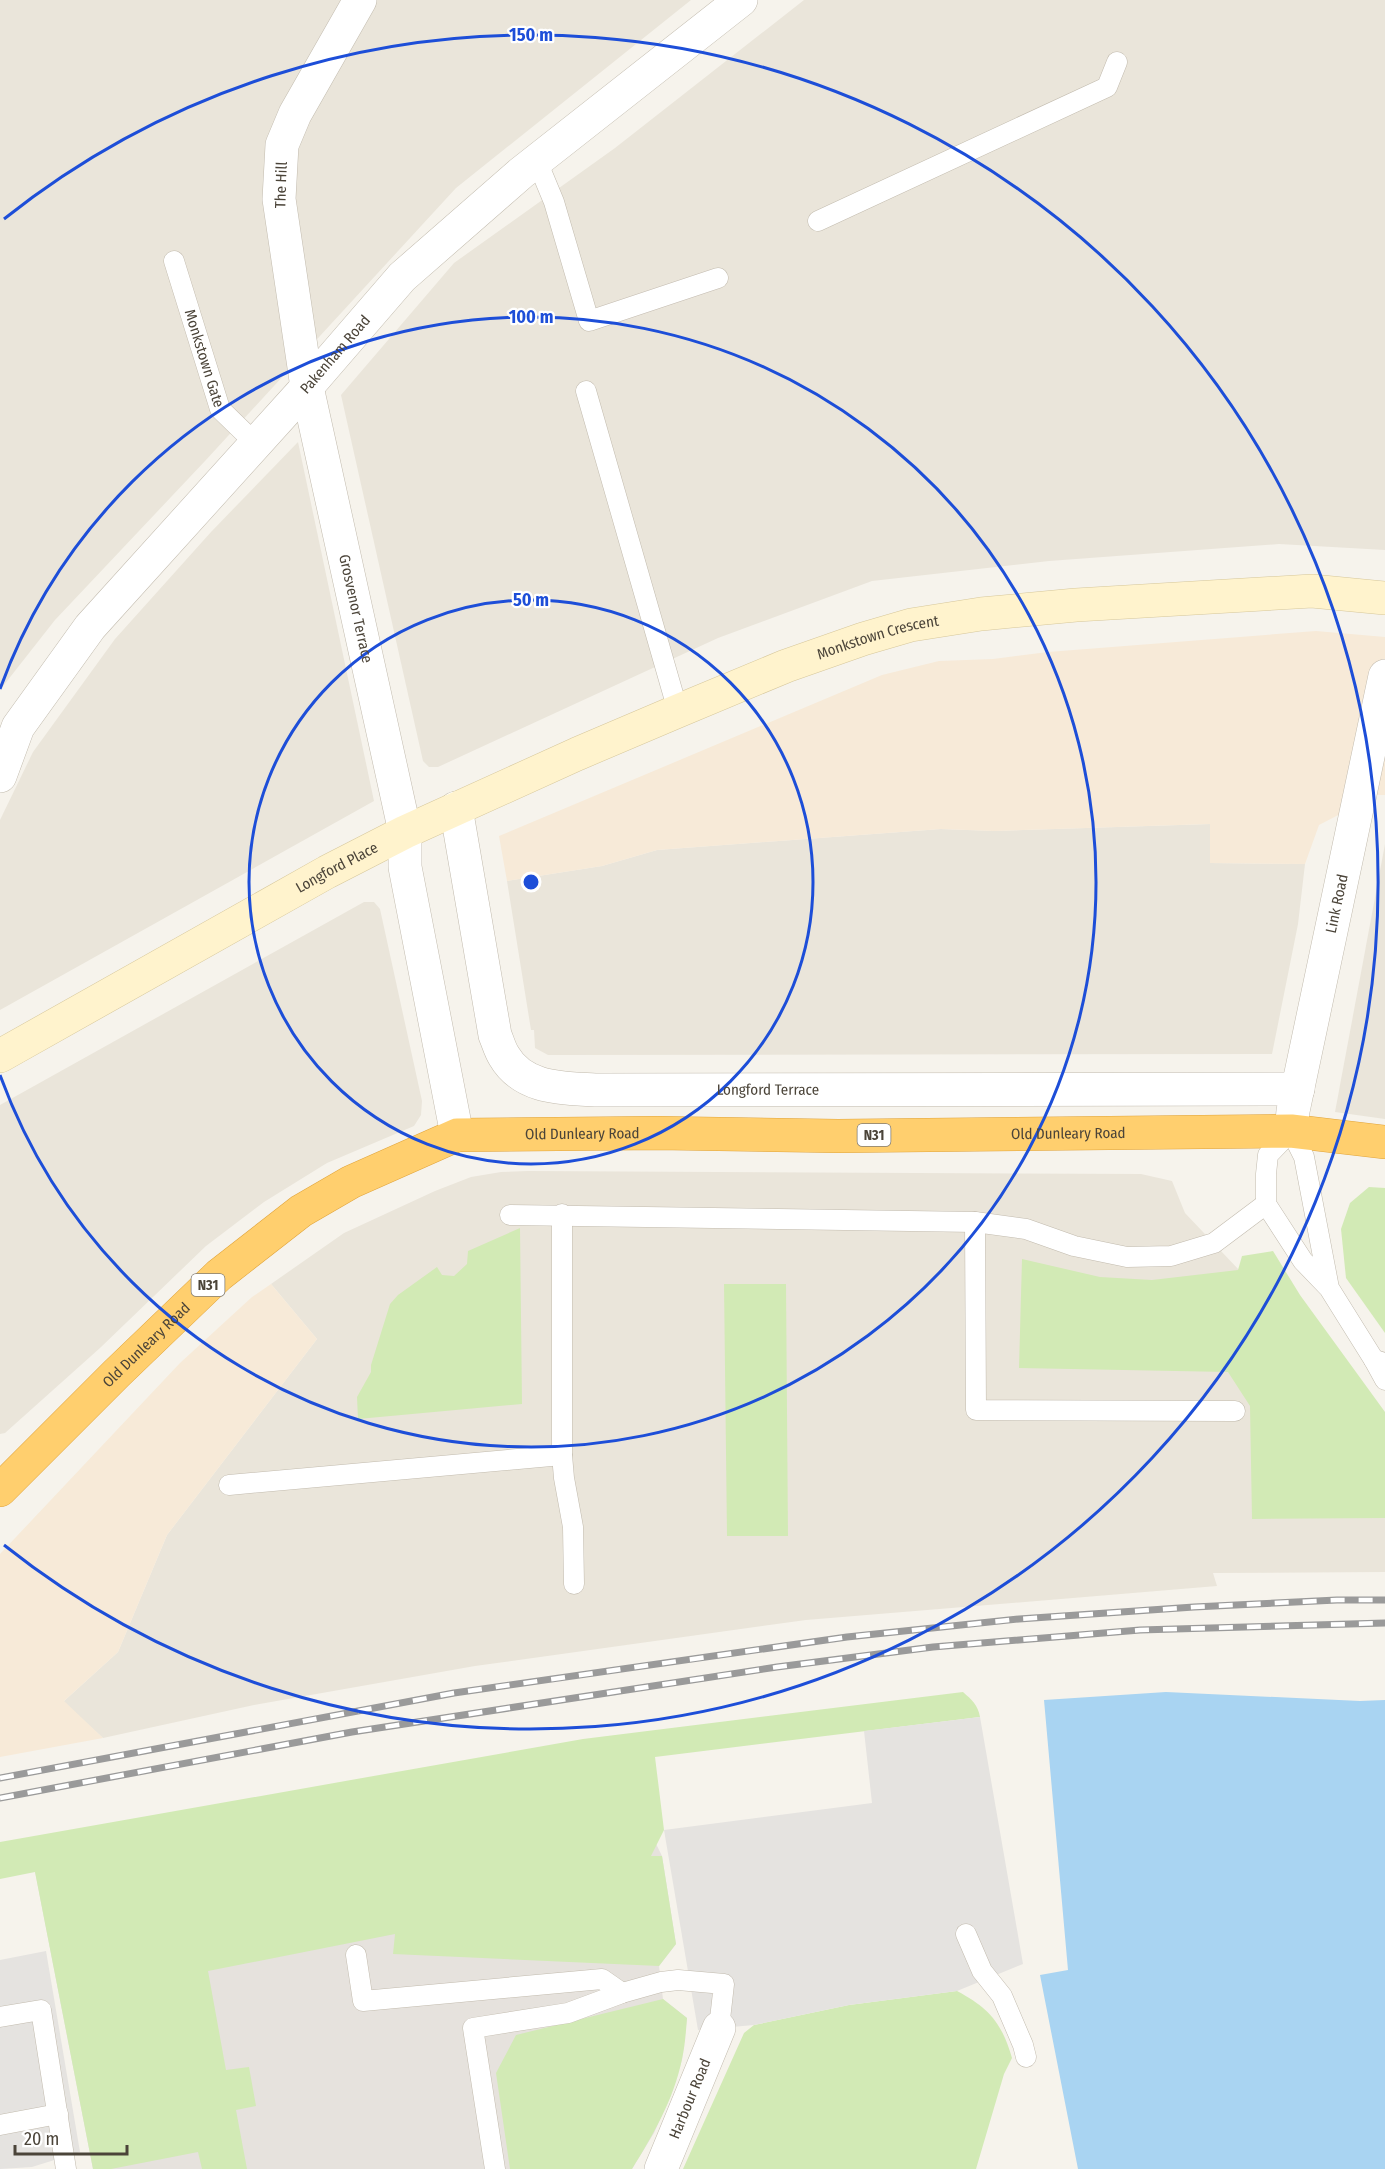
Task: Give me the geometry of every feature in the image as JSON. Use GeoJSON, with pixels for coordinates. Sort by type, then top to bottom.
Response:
{"type":"FeatureCollection","features":[{"type":"Feature","properties":{"kind":"highway","name":"Old Dunleary Road"},"geometry":{"type":"LineString","coordinates":[[0,1490],[219,1275],[301,1211],[351,1182],[457,1135],[658,1133],[838,1136],[1291,1131]]}},
{"type":"Feature","properties":{"kind":"highway","name":"N31"},"geometry":{"type":"LineString","coordinates":[[1291,1131],[1385,1142]]}},
{"type":"Feature","properties":{"kind":"main road","name":"Monkstown Crescent"},"geometry":{"type":"LineString","coordinates":[[405,832],[678,711],[786,666],[911,625],[993,613],[1176,598],[1312,591],[1385,598]]}},
{"type":"Feature","properties":{"kind":"main road","name":"Longford Place"},"geometry":{"type":"LineString","coordinates":[[0,1056],[317,877],[405,832]]}},
{"type":"Feature","properties":{"kind":"street","name":"The Hill"},"geometry":{"type":"LineString","coordinates":[[307,387],[279,213],[282,145],[295,114],[360,0]]}},
{"type":"Feature","properties":{"kind":"street","name":"Pakenham Road"},"geometry":{"type":"LineString","coordinates":[[0,776],[18,727],[90,627],[307,387],[402,277],[537,161],[741,0]]}},
{"type":"Feature","properties":{"kind":"street","name":"Grosvenor Terrace"},"geometry":{"type":"LineString","coordinates":[[307,387],[405,832]]}},
{"type":"Feature","properties":{"kind":"street","name":"Link Road"},"geometry":{"type":"LineString","coordinates":[[1291,1131],[1293,1111],[1385,676]]}},
{"type":"Feature","properties":{"kind":"street","name":"Longford Terrace"},"geometry":{"type":"LineString","coordinates":[[456,808],[495,1035],[504,1057],[525,1079],[556,1088],[596,1090],[1298,1089]]}},
{"type":"Feature","properties":{"kind":"street"},"geometry":{"type":"LineString","coordinates":[[405,832],[405,867],[457,1135]]}},
{"type":"Feature","properties":{"kind":"street","name":"Harbour Road"},"geometry":{"type":"LineString","coordinates":[[661,2169],[719,2028]]}},
{"type":"Feature","properties":{"kind":"lane"},"geometry":{"type":"LineString","coordinates":[[818,221],[1107,87],[1117,62]]}},
{"type":"Feature","properties":{"kind":"lane"},"geometry":{"type":"LineString","coordinates":[[537,161],[554,202],[590,321],[717,278]]}},
{"type":"Feature","properties":{"kind":"lane","name":"Monkstown Gate"},"geometry":{"type":"LineString","coordinates":[[174,261],[220,408],[255,443]]}},
{"type":"Feature","properties":{"kind":"lane"},"geometry":{"type":"LineString","coordinates":[[586,391],[678,711]]}},
{"type":"Feature","properties":{"kind":"lane"},"geometry":{"type":"LineString","coordinates":[[1329,1288],[1304,1156],[1291,1131],[1268,1155],[1266,1204],[1303,1261],[1329,1288],[1379,1361],[1385,1380]]}},
{"type":"Feature","properties":{"kind":"lane"},"geometry":{"type":"LineString","coordinates":[[510,1215],[975,1222],[1026,1229],[1074,1246],[1127,1257],[1171,1256],[1214,1243],[1266,1204]]}},
{"type":"Feature","properties":{"kind":"lane"},"geometry":{"type":"LineString","coordinates":[[562,1214],[562,1455],[573,1527],[574,1584]]}},
{"type":"Feature","properties":{"kind":"lane"},"geometry":{"type":"LineString","coordinates":[[975,1222],[976,1410],[1235,1411]]}},
{"type":"Feature","properties":{"kind":"lane"},"geometry":{"type":"LineString","coordinates":[[230,1485],[562,1455]]}},
{"type":"Feature","properties":{"kind":"lane"},"geometry":{"type":"LineString","coordinates":[[966,1934],[982,1971],[1002,1996],[1026,2057]]}},
{"type":"Feature","properties":{"kind":"lane"},"geometry":{"type":"LineString","coordinates":[[356,1955],[363,2001],[602,1979],[622,1993]]}},
{"type":"Feature","properties":{"kind":"lane"},"geometry":{"type":"LineString","coordinates":[[495,2169],[473,2028],[568,2013],[622,1993],[661,1982],[678,1980],[724,1984],[719,2028]]}},
{"type":"Feature","properties":{"kind":"lane"},"geometry":{"type":"LineString","coordinates":[[0,2017],[42,2010],[66,2169]]}},
{"type":"Feature","properties":{"kind":"lane"},"geometry":{"type":"LineString","coordinates":[[0,2125],[58,2114]]}},
{"type":"Feature","properties":{"kind":"shaded area"},"geometry":{"type":"Polygon","coordinates":[[[0,0],[691,0],[456,188],[55,620],[0,690],[0,0]]]}},
{"type":"Feature","properties":{"kind":"shaded area"},"geometry":{"type":"Polygon","coordinates":[[[804,0],[1385,0],[1385,550],[1279,544],[1049,561],[872,581],[718,638],[438,767],[429,767],[423,761],[341,395],[454,263],[615,148],[804,0]]]}},
{"type":"Feature","properties":{"kind":"shaded area"},"geometry":{"type":"Polygon","coordinates":[[[298,442],[374,801],[0,1010],[0,820],[33,752],[115,639],[211,532],[298,442]]]}},
{"type":"Feature","properties":{"kind":"shaded area"},"geometry":{"type":"Polygon","coordinates":[[[1316,631],[1385,637],[1385,795],[1377,795],[1319,825],[1305,864],[1210,863],[1210,824],[994,831],[941,829],[657,850],[602,866],[507,881],[499,836],[882,675],[939,661],[993,659],[1048,652],[1316,631]]]}},
{"type":"Feature","properties":{"kind":"shaded area"},"geometry":{"type":"Polygon","coordinates":[[[1211,824],[1210,863],[1305,864],[1298,924],[1272,1054],[548,1055],[535,1048],[534,1030],[531,1030],[507,881],[602,866],[657,850],[941,829],[994,831],[1211,824]]]}},
{"type":"Feature","properties":{"kind":"shaded area"},"geometry":{"type":"Polygon","coordinates":[[[1385,844],[1385,1119],[1335,1112],[1385,844]]]}},
{"type":"Feature","properties":{"kind":"shaded area"},"geometry":{"type":"Polygon","coordinates":[[[364,902],[374,902],[380,909],[422,1101],[421,1115],[414,1126],[327,1163],[264,1202],[206,1246],[100,1348],[5,1433],[0,1434],[0,1105],[364,902]]]}},
{"type":"Feature","properties":{"kind":"shaded area"},"geometry":{"type":"Polygon","coordinates":[[[501,1172],[1141,1174],[1172,1181],[1185,1213],[1239,1270],[1385,1518],[1385,1572],[1213,1573],[1217,1586],[806,1620],[475,1666],[254,1705],[103,1738],[63,1702],[118,1652],[167,1535],[317,1339],[271,1284],[344,1233],[435,1191],[471,1177],[501,1172]]]}},
{"type":"Feature","properties":{"kind":"shaded area"},"geometry":{"type":"Polygon","coordinates":[[[271,1284],[317,1339],[167,1535],[118,1652],[64,1701],[103,1738],[0,1757],[0,1554],[180,1363],[252,1297],[271,1284]]]}},
{"type":"Feature","properties":{"kind":"shaded area"},"geometry":{"type":"Polygon","coordinates":[[[980,1717],[1023,1964],[957,1991],[849,2005],[754,2025],[698,2030],[664,1830],[872,1803],[864,1731],[980,1717]]]}},
{"type":"Feature","properties":{"kind":"shaded area"},"geometry":{"type":"Polygon","coordinates":[[[629,1789],[662,1856],[676,1944],[659,1966],[663,1999],[687,2018],[682,2060],[670,2097],[654,2133],[632,2169],[93,2169],[31,1851],[629,1789]]]}},
{"type":"Feature","properties":{"kind":"shaded area"},"geometry":{"type":"Polygon","coordinates":[[[46,1951],[80,2152],[32,2167],[0,2169],[0,1960],[46,1951]]]}},
{"type":"Feature","properties":{"kind":"green space"},"geometry":{"type":"Polygon","coordinates":[[[1369,1187],[1385,1188],[1385,1333],[1346,1278],[1341,1229],[1350,1203],[1369,1187]]]}},
{"type":"Feature","properties":{"kind":"green space"},"geometry":{"type":"Polygon","coordinates":[[[520,1228],[522,1404],[358,1419],[357,1397],[371,1372],[371,1365],[390,1304],[398,1295],[437,1267],[442,1275],[454,1276],[467,1264],[468,1251],[520,1228]]]}},
{"type":"Feature","properties":{"kind":"green space"},"geometry":{"type":"Polygon","coordinates":[[[1273,1251],[1300,1295],[1385,1412],[1385,1518],[1252,1519],[1250,1406],[1228,1372],[1019,1368],[1022,1259],[1100,1277],[1152,1280],[1238,1270],[1242,1256],[1273,1251]]]}},
{"type":"Feature","properties":{"kind":"green space"},"geometry":{"type":"Polygon","coordinates":[[[724,1284],[786,1284],[788,1536],[727,1536],[724,1284]]]}},
{"type":"Feature","properties":{"kind":"green space"},"geometry":{"type":"Polygon","coordinates":[[[963,1692],[972,1700],[980,1717],[655,1757],[664,1830],[651,1856],[662,1856],[676,1944],[659,1966],[393,1954],[395,1934],[208,1971],[226,2070],[249,2067],[256,2106],[236,2110],[247,2169],[202,2169],[198,2152],[111,2169],[93,2169],[35,1872],[0,1879],[0,1842],[583,1739],[963,1692]]]}},
{"type":"Feature","properties":{"kind":"green space"},"geometry":{"type":"Polygon","coordinates":[[[957,1991],[986,2010],[993,2018],[1004,2035],[1012,2058],[1004,2074],[976,2169],[683,2169],[744,2033],[754,2025],[849,2005],[957,1991]]]}},
{"type":"Feature","properties":{"kind":"green space"},"geometry":{"type":"Polygon","coordinates":[[[663,1999],[687,2018],[683,2054],[668,2102],[655,2130],[632,2169],[510,2169],[496,2073],[516,2035],[663,1999]]]}},
{"type":"Feature","properties":{"kind":"water"},"geometry":{"type":"Polygon","coordinates":[[[1166,1692],[1360,1701],[1385,1700],[1385,2169],[1078,2169],[1040,1975],[1068,1970],[1044,1700],[1166,1692]]]}},
{"type":"Feature","properties":{"kind":"railway"},"geometry":{"type":"LineString","coordinates":[[0,1778],[454,1693],[847,1637],[1019,1619],[1194,1607],[1385,1600]]}},
{"type":"Feature","properties":{"kind":"railway"},"geometry":{"type":"LineString","coordinates":[[0,1798],[352,1732],[777,1667],[933,1647],[1140,1630],[1385,1623]]}}]}
